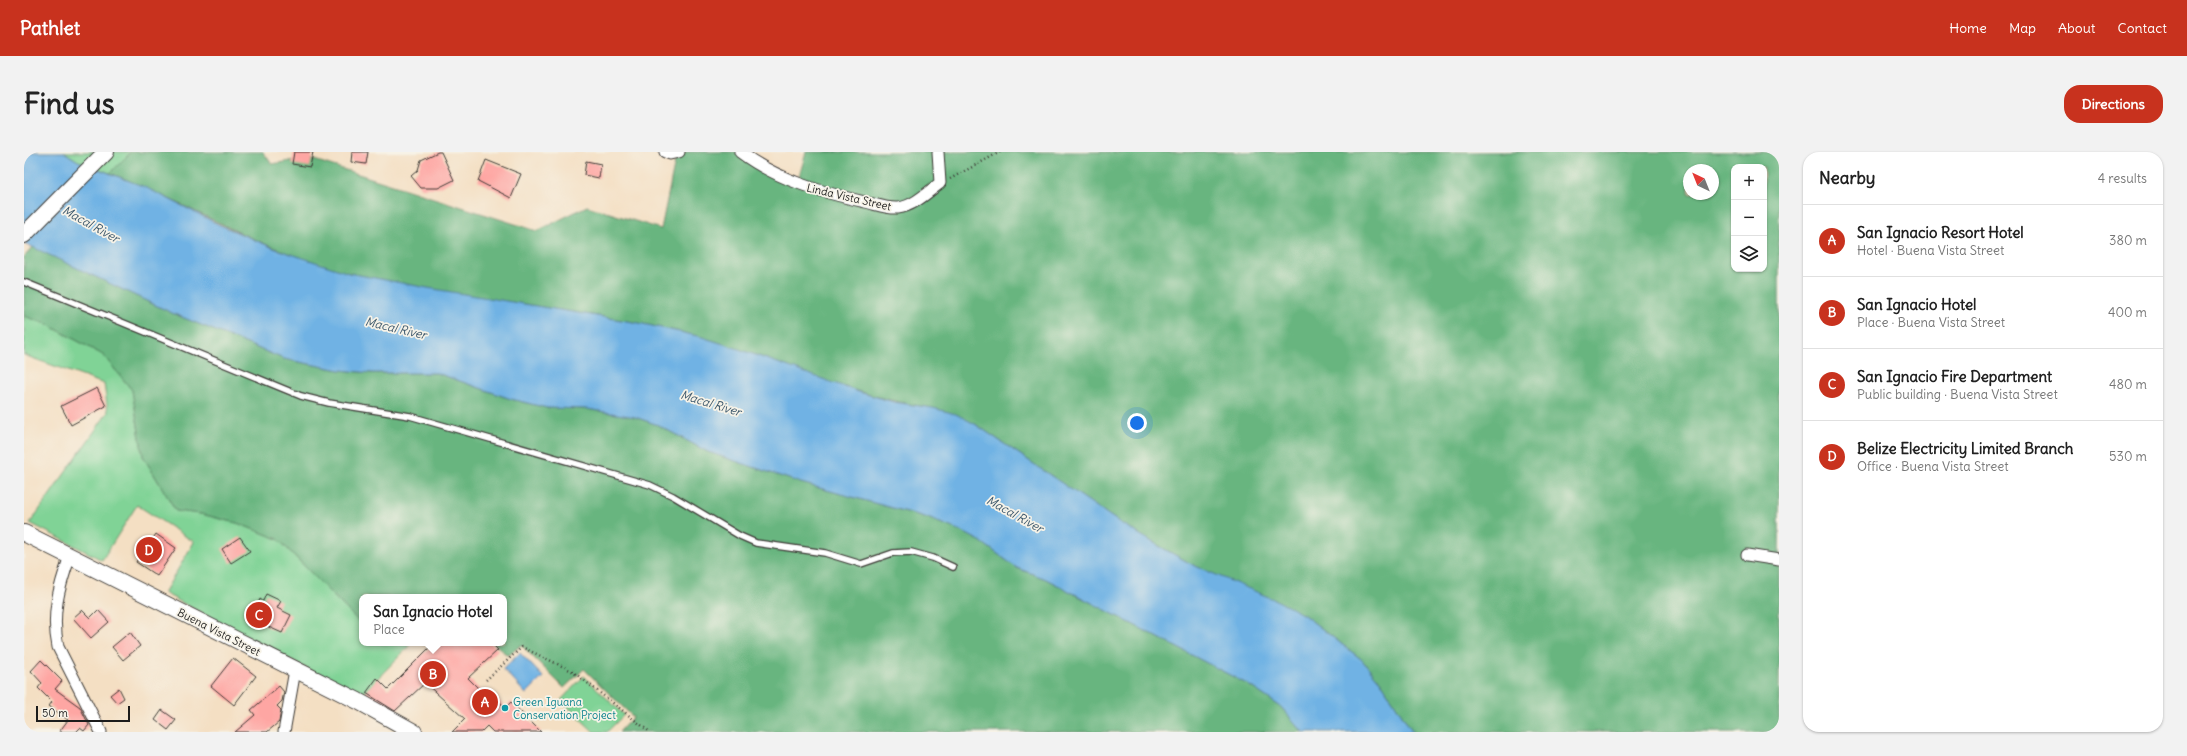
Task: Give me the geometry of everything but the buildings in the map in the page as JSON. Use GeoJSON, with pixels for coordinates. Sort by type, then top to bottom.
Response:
{"type":"FeatureCollection","features":[{"type":"Feature","properties":{"kind":"main road"},"geometry":{"type":"LineString","coordinates":[[24,235],[106,152]]}},
{"type":"Feature","properties":{"kind":"main road","name":"Buena Vista Street"},"geometry":{"type":"LineString","coordinates":[[24,533],[358,701],[414,732]]}},
{"type":"Feature","properties":{"kind":"street"},"geometry":{"type":"LineString","coordinates":[[665,152],[670,154],[679,152]]}},
{"type":"Feature","properties":{"kind":"street","name":"Linda Vista Street"},"geometry":{"type":"LineString","coordinates":[[740,152],[770,170],[800,185],[890,208],[907,205],[940,183]]}},
{"type":"Feature","properties":{"kind":"street"},"geometry":{"type":"LineString","coordinates":[[938,152],[940,183]]}},
{"type":"Feature","properties":{"kind":"street"},"geometry":{"type":"LineString","coordinates":[[1748,555],[1779,560]]}},
{"type":"Feature","properties":{"kind":"street"},"geometry":{"type":"LineString","coordinates":[[70,556],[56,598],[54,619],[55,634],[58,647],[101,732]]}},
{"type":"Feature","properties":{"kind":"street"},"geometry":{"type":"LineString","coordinates":[[284,732],[295,670]]}},
{"type":"Feature","properties":{"kind":"lane"},"geometry":{"type":"LineString","coordinates":[[24,282],[301,396],[330,403],[410,416],[650,485],[673,496],[740,536],[756,542],[825,553],[861,564],[893,554],[911,552],[934,558],[953,567]]}},
{"type":"Feature","properties":{"kind":"path"},"geometry":{"type":"LineString","coordinates":[[940,183],[1000,152]]}},
{"type":"Feature","properties":{"kind":"path"},"geometry":{"type":"LineString","coordinates":[[486,680],[522,647],[572,671],[650,732]]}},
{"type":"Feature","properties":{"kind":"green space"},"geometry":{"type":"Polygon","coordinates":[[[64,152],[131,152],[110,173],[78,161],[64,152]]]}},
{"type":"Feature","properties":{"kind":"green space"},"geometry":{"type":"Polygon","coordinates":[[[131,152],[263,152],[272,164],[308,158],[537,231],[587,206],[661,229],[675,161],[686,152],[736,152],[797,184],[806,152],[1779,152],[1779,732],[1413,732],[1380,681],[1361,659],[1304,615],[1193,565],[1159,546],[1119,522],[975,424],[946,413],[887,399],[834,384],[744,351],[676,331],[595,315],[430,290],[349,273],[318,264],[257,241],[110,173],[131,152]]]}},
{"type":"Feature","properties":{"kind":"green space"},"geometry":{"type":"Polygon","coordinates":[[[33,247],[172,313],[284,359],[340,370],[372,373],[437,373],[511,399],[547,408],[587,409],[635,417],[658,425],[708,452],[801,483],[925,517],[961,531],[980,541],[1017,568],[1046,579],[1247,684],[1281,707],[1303,732],[619,732],[633,717],[584,669],[564,688],[521,645],[508,656],[497,646],[507,646],[507,594],[359,594],[359,622],[278,539],[237,523],[201,514],[176,511],[143,456],[132,390],[103,355],[47,324],[24,316],[24,257],[33,247]]]}},
{"type":"Feature","properties":{"kind":"green space"},"geometry":{"type":"Polygon","coordinates":[[[24,316],[47,324],[103,355],[132,390],[143,456],[176,511],[201,514],[237,523],[278,539],[359,622],[359,646],[409,646],[360,697],[164,593],[194,542],[137,505],[102,560],[30,523],[108,412],[104,384],[24,355],[24,316]]]}},
{"type":"Feature","properties":{"kind":"green space"},"geometry":{"type":"Polygon","coordinates":[[[584,676],[624,715],[607,732],[594,732],[561,700],[584,676]]]}},
{"type":"Feature","properties":{"kind":"water","name":"Macal River"},"geometry":{"type":"Polygon","coordinates":[[[24,152],[64,152],[78,161],[145,187],[220,225],[276,249],[349,273],[428,288],[639,323],[702,337],[859,392],[894,402],[933,408],[956,414],[975,424],[1119,522],[1159,546],[1193,565],[1278,601],[1304,615],[1361,659],[1380,681],[1413,732],[1303,732],[1281,707],[1247,684],[1046,579],[1017,568],[980,541],[961,531],[925,517],[801,483],[708,452],[658,425],[635,417],[587,409],[547,408],[511,399],[437,373],[372,373],[340,370],[284,359],[172,313],[24,243],[24,152]]]}},
{"type":"Feature","properties":{"kind":"water"},"geometry":{"type":"Polygon","coordinates":[[[520,653],[543,677],[526,694],[503,669],[520,653]]]}},
{"type":"Feature","properties":{"kind":"place","name":"Belize Electricity Limited Branch"},"geometry":{"type":"Point","coordinates":[149,550]}},
{"type":"Feature","properties":{"kind":"place","name":"San Ignacio Fire Department"},"geometry":{"type":"Point","coordinates":[259,615]}},
{"type":"Feature","properties":{"kind":"place","name":"San Ignacio Hotel"},"geometry":{"type":"Point","coordinates":[433,674]}},
{"type":"Feature","properties":{"kind":"place","name":"San Ignacio Resort Hotel"},"geometry":{"type":"Point","coordinates":[485,702]}},
{"type":"Feature","properties":{"kind":"place","name":"Green Iguana Conservation Project"},"geometry":{"type":"Point","coordinates":[505,708]}}]}
